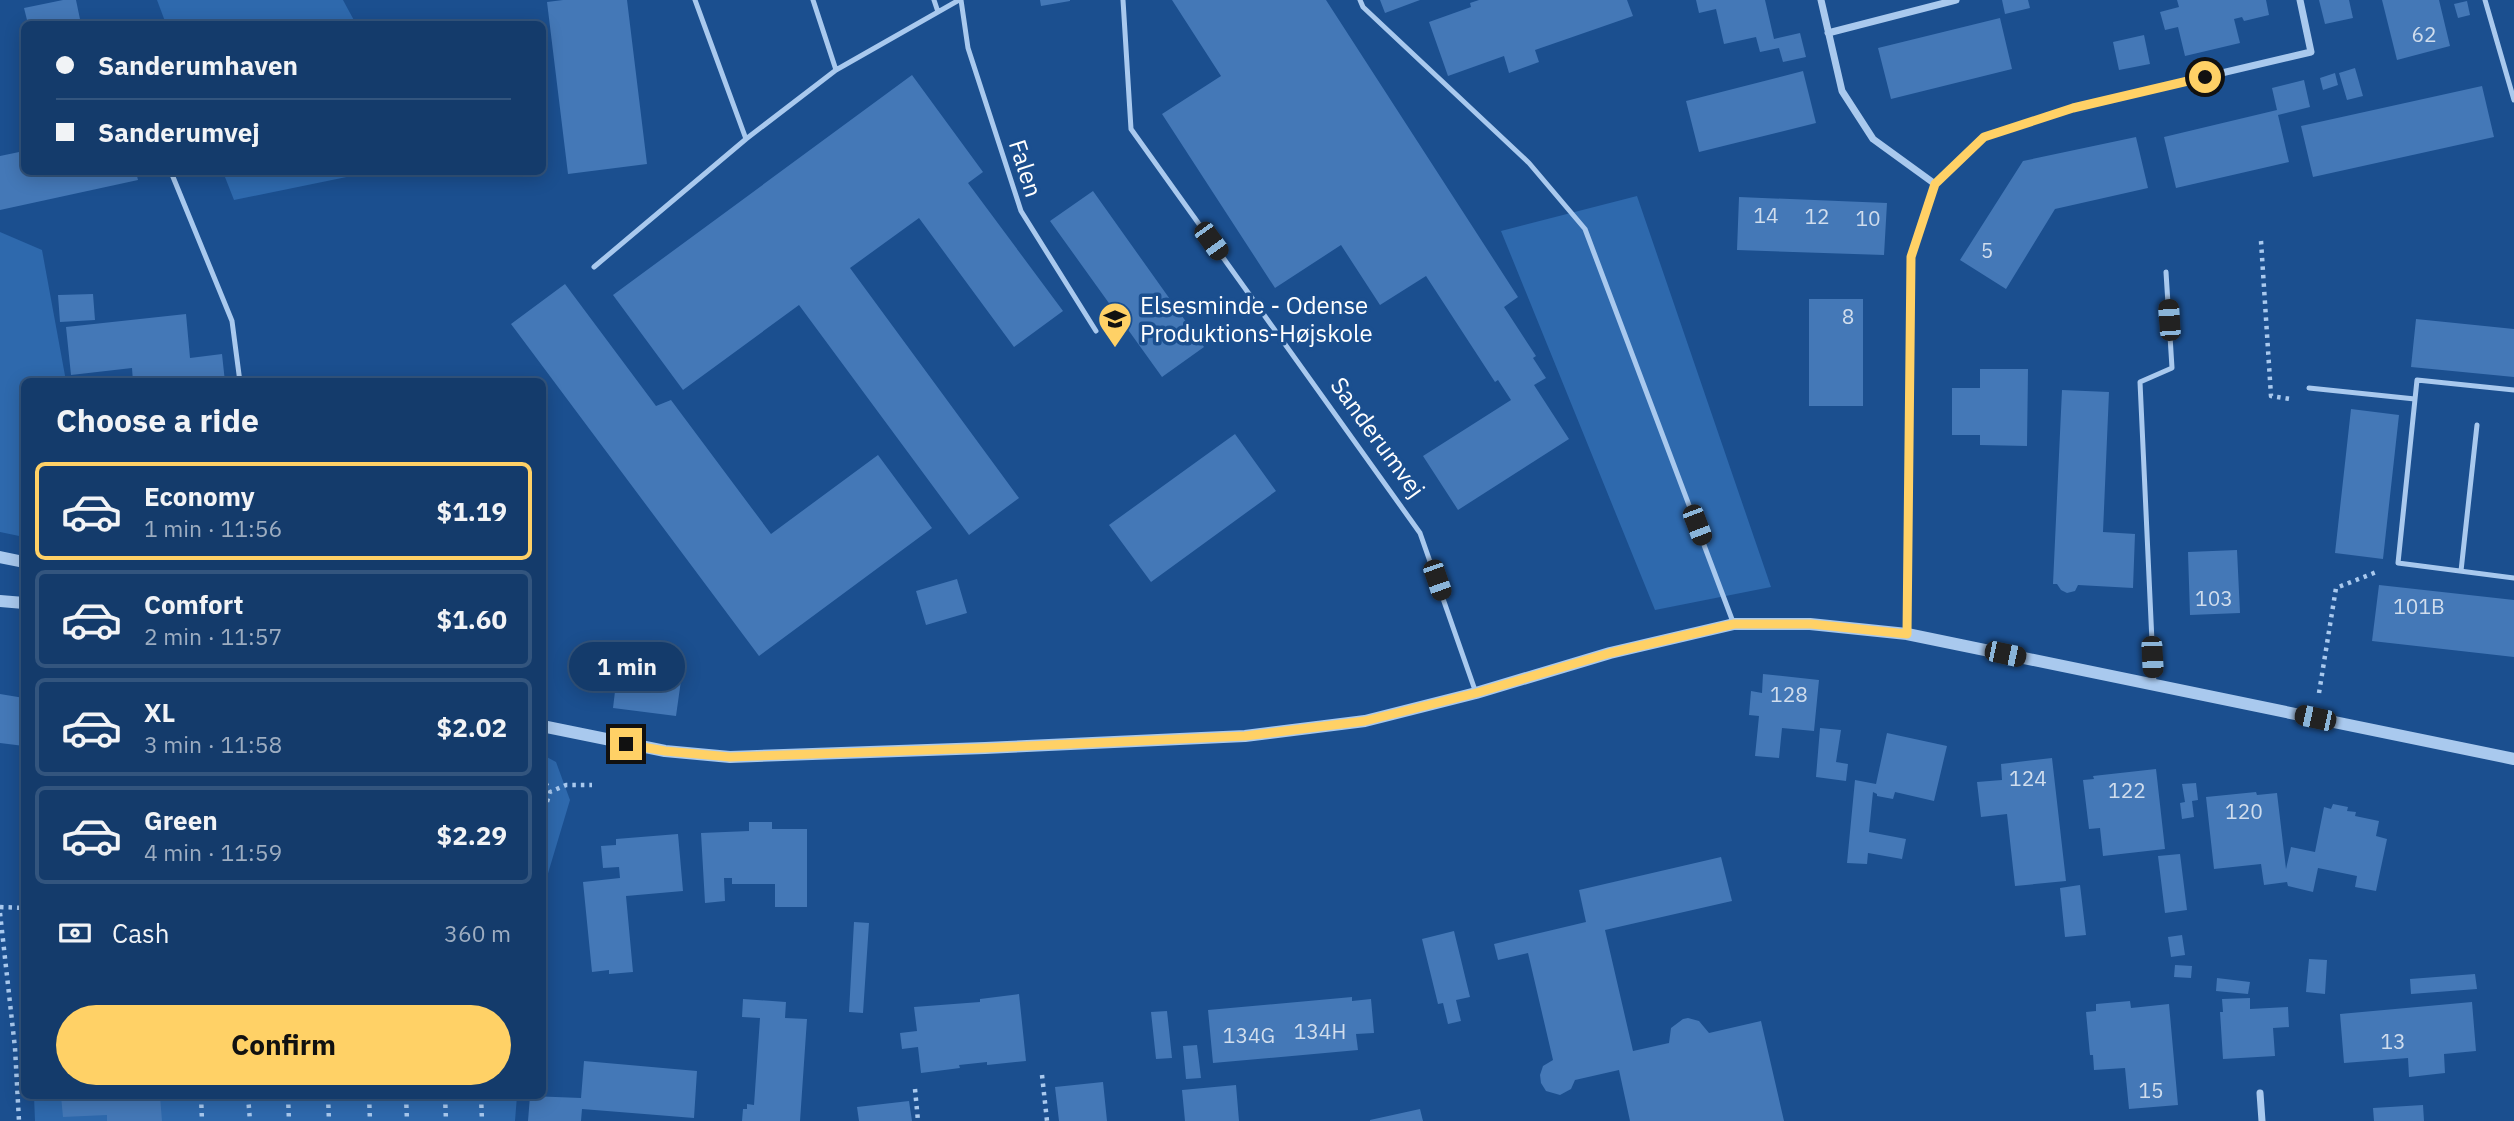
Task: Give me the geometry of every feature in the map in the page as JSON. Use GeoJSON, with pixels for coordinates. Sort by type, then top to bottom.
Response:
{"type":"FeatureCollection","features":[{"type":"Feature","properties":{"kind":"street"},"geometry":{"type":"LineString","coordinates":[[1821,0],[1842,91],[1873,139],[1935,184]]}},
{"type":"Feature","properties":{"kind":"street"},"geometry":{"type":"LineString","coordinates":[[1828,33],[1956,0]]}},
{"type":"Feature","properties":{"kind":"street"},"geometry":{"type":"LineString","coordinates":[[1907,634],[1911,257],[1935,184],[1984,137],[2073,108],[2311,52],[2300,0]]}},
{"type":"Feature","properties":{"kind":"street"},"geometry":{"type":"LineString","coordinates":[[0,557],[21,561]]}},
{"type":"Feature","properties":{"kind":"street"},"geometry":{"type":"LineString","coordinates":[[0,601],[21,603]]}},
{"type":"Feature","properties":{"kind":"street"},"geometry":{"type":"LineString","coordinates":[[546,727],[665,751],[730,757],[1245,736],[1365,721],[1476,693],[1610,653],[1734,624],[1811,624],[1907,634],[2514,760]]}},
{"type":"Feature","properties":{"kind":"street"},"geometry":{"type":"LineString","coordinates":[[2260,1093],[2262,1121]]}},
{"type":"Feature","properties":{"kind":"lane"},"geometry":{"type":"LineString","coordinates":[[695,0],[746,139]]}},
{"type":"Feature","properties":{"kind":"lane"},"geometry":{"type":"LineString","coordinates":[[813,0],[836,70]]}},
{"type":"Feature","properties":{"kind":"lane"},"geometry":{"type":"LineString","coordinates":[[934,0],[938,12]]}},
{"type":"Feature","properties":{"kind":"lane"},"geometry":{"type":"LineString","coordinates":[[594,267],[746,139],[836,70],[960,0]]}},
{"type":"Feature","properties":{"kind":"lane","name":"Falen"},"geometry":{"type":"LineString","coordinates":[[960,0],[968,48],[1021,211],[1096,331]]}},
{"type":"Feature","properties":{"kind":"lane","name":"Sanderumvej"},"geometry":{"type":"LineString","coordinates":[[1123,0],[1131,129],[1420,533],[1476,693]]}},
{"type":"Feature","properties":{"kind":"lane"},"geometry":{"type":"LineString","coordinates":[[1360,0],[1363,7],[1529,163],[1585,229],[1734,624]]}},
{"type":"Feature","properties":{"kind":"lane"},"geometry":{"type":"LineString","coordinates":[[2485,0],[2514,100]]}},
{"type":"Feature","properties":{"kind":"lane"},"geometry":{"type":"LineString","coordinates":[[172,175],[232,321],[239,378]]}},
{"type":"Feature","properties":{"kind":"lane"},"geometry":{"type":"LineString","coordinates":[[2154,685],[2140,382],[2172,368],[2166,272]]}},
{"type":"Feature","properties":{"kind":"lane"},"geometry":{"type":"LineString","coordinates":[[2514,390],[2417,380],[2398,563],[2514,578]]}},
{"type":"Feature","properties":{"kind":"lane"},"geometry":{"type":"LineString","coordinates":[[2309,388],[2415,399]]}},
{"type":"Feature","properties":{"kind":"lane"},"geometry":{"type":"LineString","coordinates":[[2461,571],[2477,425]]}},
{"type":"Feature","properties":{"kind":"path"},"geometry":{"type":"LineString","coordinates":[[2261,242],[2271,396],[2289,400],[2309,388]]}},
{"type":"Feature","properties":{"kind":"path"},"geometry":{"type":"LineString","coordinates":[[2315,718],[2336,588],[2398,563]]}},
{"type":"Feature","properties":{"kind":"path"},"geometry":{"type":"LineString","coordinates":[[546,784],[550,792],[546,805]]}},
{"type":"Feature","properties":{"kind":"path"},"geometry":{"type":"LineString","coordinates":[[550,792],[566,785],[592,785]]}},
{"type":"Feature","properties":{"kind":"path"},"geometry":{"type":"LineString","coordinates":[[0,907],[21,908]]}},
{"type":"Feature","properties":{"kind":"path"},"geometry":{"type":"LineString","coordinates":[[0,913],[15,1048],[19,1121]]}},
{"type":"Feature","properties":{"kind":"path"},"geometry":{"type":"LineString","coordinates":[[1042,1075],[1047,1121]]}},
{"type":"Feature","properties":{"kind":"path"},"geometry":{"type":"LineString","coordinates":[[915,1089],[918,1121]]}},
{"type":"Feature","properties":{"kind":"path"},"geometry":{"type":"LineString","coordinates":[[201,1099],[202,1121]]}},
{"type":"Feature","properties":{"kind":"path"},"geometry":{"type":"LineString","coordinates":[[248,1099],[250,1121]]}},
{"type":"Feature","properties":{"kind":"path"},"geometry":{"type":"LineString","coordinates":[[288,1099],[289,1121]]}},
{"type":"Feature","properties":{"kind":"path"},"geometry":{"type":"LineString","coordinates":[[328,1099],[329,1121]]}},
{"type":"Feature","properties":{"kind":"path"},"geometry":{"type":"LineString","coordinates":[[369,1099],[370,1121]]}},
{"type":"Feature","properties":{"kind":"path"},"geometry":{"type":"LineString","coordinates":[[406,1099],[407,1121]]}},
{"type":"Feature","properties":{"kind":"path"},"geometry":{"type":"LineString","coordinates":[[445,1099],[446,1121]]}},
{"type":"Feature","properties":{"kind":"path"},"geometry":{"type":"LineString","coordinates":[[481,1099],[482,1121]]}},
{"type":"Feature","properties":{"kind":"shaded area"},"geometry":{"type":"Polygon","coordinates":[[[157,0],[343,0],[354,21],[165,21],[157,0]]]}},
{"type":"Feature","properties":{"kind":"shaded area"},"geometry":{"type":"Polygon","coordinates":[[[224,175],[356,175],[234,200],[224,175]]]}},
{"type":"Feature","properties":{"kind":"shaded area"},"geometry":{"type":"Polygon","coordinates":[[[1637,196],[1771,587],[1655,610],[1501,231],[1637,196]]]}},
{"type":"Feature","properties":{"kind":"shaded area"},"geometry":{"type":"Polygon","coordinates":[[[0,232],[42,250],[65,378],[21,378],[21,536],[0,532],[0,232]]]}},
{"type":"Feature","properties":{"kind":"shaded area"},"geometry":{"type":"Polygon","coordinates":[[[546,757],[556,762],[570,800],[546,880],[546,757]]]}},
{"type":"Feature","properties":{"kind":"shaded area"},"geometry":{"type":"Polygon","coordinates":[[[34,1099],[517,1099],[515,1121],[35,1121],[34,1099]]]}},
{"type":"Feature","properties":{"kind":"building"},"geometry":{"type":"Polygon","coordinates":[[[76,0],[80,21],[27,21],[24,8],[76,0]]]}},
{"type":"Feature","properties":{"kind":"building"},"geometry":{"type":"Polygon","coordinates":[[[627,0],[647,164],[568,174],[547,2],[627,0]]]}},
{"type":"Feature","properties":{"kind":"building"},"geometry":{"type":"Polygon","coordinates":[[[1040,0],[1070,0],[1070,1],[1041,6],[1040,0]]]}},
{"type":"Feature","properties":{"kind":"building"},"geometry":{"type":"Polygon","coordinates":[[[1172,0],[1326,0],[1518,297],[1504,307],[1536,356],[1533,358],[1546,378],[1534,385],[1569,439],[1458,510],[1423,456],[1511,400],[1498,380],[1495,382],[1426,276],[1380,305],[1341,245],[1275,288],[1162,114],[1221,76],[1172,0]]]}},
{"type":"Feature","properties":{"kind":"building"},"geometry":{"type":"Polygon","coordinates":[[[1380,0],[1420,0],[1385,13],[1380,0]]]}},
{"type":"Feature","properties":{"kind":"building"},"geometry":{"type":"Polygon","coordinates":[[[1479,0],[1627,0],[1633,16],[1535,50],[1539,62],[1509,73],[1504,56],[1448,76],[1429,22],[1471,7],[1470,3],[1479,0]]]}},
{"type":"Feature","properties":{"kind":"building"},"geometry":{"type":"Polygon","coordinates":[[[1696,0],[1765,0],[1774,39],[1800,33],[1806,57],[1783,62],[1779,48],[1760,52],[1756,37],[1724,44],[1716,9],[1699,13],[1696,0]]]}},
{"type":"Feature","properties":{"kind":"building"},"geometry":{"type":"Polygon","coordinates":[[[2002,0],[2028,0],[2030,8],[2005,14],[2002,0]]]}},
{"type":"Feature","properties":{"kind":"building"},"geometry":{"type":"Polygon","coordinates":[[[2177,0],[2266,0],[2269,15],[2244,21],[2242,17],[2234,19],[2240,43],[2185,56],[2178,27],[2165,30],[2160,12],[2179,7],[2177,0]]]}},
{"type":"Feature","properties":{"kind":"building"},"geometry":{"type":"Polygon","coordinates":[[[2319,0],[2349,0],[2353,18],[2325,24],[2319,0]]]}},
{"type":"Feature","properties":{"kind":"building"},"geometry":{"type":"Polygon","coordinates":[[[2382,0],[2439,0],[2450,46],[2397,60],[2382,0]]]}},
{"type":"Feature","properties":{"kind":"building"},"geometry":{"type":"Polygon","coordinates":[[[2467,1],[2470,15],[2458,18],[2454,4],[2467,1]]]}},
{"type":"Feature","properties":{"kind":"building"},"geometry":{"type":"Polygon","coordinates":[[[2000,18],[2012,69],[1891,99],[1878,48],[2000,18]]]}},
{"type":"Feature","properties":{"kind":"building"},"geometry":{"type":"Polygon","coordinates":[[[2144,35],[2150,64],[2119,70],[2113,42],[2144,35]]]}},
{"type":"Feature","properties":{"kind":"building"},"geometry":{"type":"Polygon","coordinates":[[[2355,68],[2363,96],[2347,100],[2339,73],[2355,68]]]}},
{"type":"Feature","properties":{"kind":"building"},"geometry":{"type":"Polygon","coordinates":[[[1803,71],[1816,123],[1699,152],[1686,101],[1803,71]]]}},
{"type":"Feature","properties":{"kind":"building"},"geometry":{"type":"Polygon","coordinates":[[[2335,73],[2338,85],[2323,90],[2320,78],[2335,73]]]}},
{"type":"Feature","properties":{"kind":"building"},"geometry":{"type":"Polygon","coordinates":[[[912,75],[983,172],[968,183],[1063,311],[1014,347],[919,218],[850,268],[1019,498],[969,535],[799,305],[683,390],[613,295],[912,75]]]}},
{"type":"Feature","properties":{"kind":"building"},"geometry":{"type":"Polygon","coordinates":[[[2304,80],[2310,107],[2278,115],[2289,162],[2176,188],[2164,137],[2277,110],[2272,88],[2304,80]]]}},
{"type":"Feature","properties":{"kind":"building"},"geometry":{"type":"Polygon","coordinates":[[[2482,86],[2494,137],[2313,177],[2301,126],[2482,86]]]}},
{"type":"Feature","properties":{"kind":"building"},"geometry":{"type":"Polygon","coordinates":[[[2136,137],[2148,188],[2055,209],[2006,289],[1960,260],[2023,161],[2136,137]]]}},
{"type":"Feature","properties":{"kind":"building"},"geometry":{"type":"Polygon","coordinates":[[[21,152],[21,175],[137,175],[138,180],[0,210],[0,156],[21,152]]]}},
{"type":"Feature","properties":{"kind":"building"},"geometry":{"type":"Polygon","coordinates":[[[1093,191],[1204,347],[1162,377],[1050,221],[1093,191]]]}},
{"type":"Feature","properties":{"kind":"building"},"geometry":{"type":"Polygon","coordinates":[[[1739,197],[1887,203],[1884,255],[1737,250],[1739,197]]]}},
{"type":"Feature","properties":{"kind":"building"},"geometry":{"type":"Polygon","coordinates":[[[565,284],[656,406],[671,400],[771,534],[878,455],[932,528],[759,656],[511,324],[565,284]]]}},
{"type":"Feature","properties":{"kind":"building"},"geometry":{"type":"Polygon","coordinates":[[[93,294],[95,320],[60,322],[58,295],[93,294]]]}},
{"type":"Feature","properties":{"kind":"building"},"geometry":{"type":"Polygon","coordinates":[[[1809,299],[1863,299],[1863,406],[1809,406],[1809,299]]]}},
{"type":"Feature","properties":{"kind":"building"},"geometry":{"type":"Polygon","coordinates":[[[186,314],[190,358],[222,354],[225,378],[133,378],[132,368],[71,375],[66,327],[186,314]]]}},
{"type":"Feature","properties":{"kind":"building"},"geometry":{"type":"Polygon","coordinates":[[[2416,319],[2514,329],[2514,377],[2411,367],[2416,319]]]}},
{"type":"Feature","properties":{"kind":"building"},"geometry":{"type":"Polygon","coordinates":[[[1980,369],[2028,369],[2027,446],[1980,445],[1980,435],[1952,435],[1952,388],[1980,388],[1980,369]]]}},
{"type":"Feature","properties":{"kind":"building"},"geometry":{"type":"Polygon","coordinates":[[[2062,390],[2109,392],[2103,532],[2135,534],[2133,588],[2078,585],[2075,591],[2067,593],[2057,584],[2053,584],[2062,390]]]}},
{"type":"Feature","properties":{"kind":"building"},"geometry":{"type":"Polygon","coordinates":[[[2351,409],[2399,415],[2383,559],[2335,553],[2351,409]]]}},
{"type":"Feature","properties":{"kind":"building"},"geometry":{"type":"Polygon","coordinates":[[[1235,434],[1276,491],[1151,582],[1109,525],[1235,434]]]}},
{"type":"Feature","properties":{"kind":"building"},"geometry":{"type":"Polygon","coordinates":[[[2237,550],[2240,613],[2190,615],[2188,552],[2237,550]]]}},
{"type":"Feature","properties":{"kind":"building"},"geometry":{"type":"Polygon","coordinates":[[[957,579],[967,613],[926,625],[916,591],[957,579]]]}},
{"type":"Feature","properties":{"kind":"building"},"geometry":{"type":"Polygon","coordinates":[[[2379,585],[2514,600],[2514,657],[2372,641],[2379,585]]]}},
{"type":"Feature","properties":{"kind":"building"},"geometry":{"type":"Polygon","coordinates":[[[620,650],[684,659],[676,716],[613,708],[620,650]]]}},
{"type":"Feature","properties":{"kind":"building"},"geometry":{"type":"Polygon","coordinates":[[[1763,674],[1819,680],[1814,731],[1782,728],[1779,758],[1755,756],[1759,716],[1749,715],[1751,691],[1762,693],[1763,674]]]}},
{"type":"Feature","properties":{"kind":"building"},"geometry":{"type":"Polygon","coordinates":[[[0,694],[21,698],[21,746],[0,743],[0,694]]]}},
{"type":"Feature","properties":{"kind":"building"},"geometry":{"type":"Polygon","coordinates":[[[1820,728],[1841,730],[1836,762],[1848,764],[1846,781],[1816,777],[1820,728]]]}},
{"type":"Feature","properties":{"kind":"building"},"geometry":{"type":"Polygon","coordinates":[[[1887,733],[1947,746],[1934,801],[1895,792],[1893,799],[1877,796],[1873,792],[1869,832],[1906,839],[1902,859],[1868,853],[1867,864],[1847,863],[1855,780],[1876,784],[1887,733]]]}},
{"type":"Feature","properties":{"kind":"building"},"geometry":{"type":"Polygon","coordinates":[[[2052,758],[2066,881],[2015,886],[2007,814],[1981,817],[1977,782],[2002,780],[2001,764],[2052,758]]]}},
{"type":"Feature","properties":{"kind":"building"},"geometry":{"type":"Polygon","coordinates":[[[2156,769],[2165,849],[2103,856],[2100,828],[2089,829],[2083,780],[2094,779],[2093,776],[2156,769]]]}},
{"type":"Feature","properties":{"kind":"building"},"geometry":{"type":"Polygon","coordinates":[[[2196,783],[2198,800],[2192,801],[2194,817],[2182,819],[2180,803],[2185,802],[2182,784],[2196,783]]]}},
{"type":"Feature","properties":{"kind":"building"},"geometry":{"type":"Polygon","coordinates":[[[2256,792],[2257,795],[2277,793],[2286,869],[2291,847],[2315,852],[2324,807],[2331,809],[2333,804],[2348,807],[2347,811],[2356,812],[2355,816],[2379,821],[2376,836],[2387,839],[2376,891],[2355,887],[2357,876],[2318,868],[2313,892],[2288,886],[2287,882],[2264,885],[2261,864],[2214,869],[2206,797],[2256,792]]]}},
{"type":"Feature","properties":{"kind":"building"},"geometry":{"type":"Polygon","coordinates":[[[749,822],[772,822],[772,829],[807,829],[807,907],[775,907],[775,884],[732,884],[732,878],[724,878],[725,901],[705,903],[701,833],[749,831],[749,822]]]}},
{"type":"Feature","properties":{"kind":"building"},"geometry":{"type":"Polygon","coordinates":[[[678,834],[683,891],[626,896],[633,972],[592,972],[583,882],[620,878],[619,867],[603,868],[601,846],[616,845],[616,839],[678,834]]]}},
{"type":"Feature","properties":{"kind":"building"},"geometry":{"type":"Polygon","coordinates":[[[2180,854],[2187,910],[2165,913],[2158,856],[2180,854]]]}},
{"type":"Feature","properties":{"kind":"building"},"geometry":{"type":"Polygon","coordinates":[[[1721,857],[1732,901],[1605,930],[1633,1051],[1669,1043],[1671,1028],[1683,1019],[1699,1021],[1709,1033],[1761,1021],[1784,1121],[1630,1121],[1619,1070],[1575,1080],[1571,1089],[1560,1095],[1546,1091],[1540,1075],[1543,1066],[1553,1060],[1528,953],[1498,960],[1494,944],[1586,922],[1579,890],[1721,857]]]}},
{"type":"Feature","properties":{"kind":"building"},"geometry":{"type":"Polygon","coordinates":[[[2080,885],[2086,935],[2065,937],[2060,888],[2080,885]]]}},
{"type":"Feature","properties":{"kind":"building"},"geometry":{"type":"Polygon","coordinates":[[[854,922],[869,923],[863,1013],[849,1012],[854,922]]]}},
{"type":"Feature","properties":{"kind":"building"},"geometry":{"type":"Polygon","coordinates":[[[1454,931],[1470,997],[1456,1000],[1461,1021],[1448,1024],[1443,1003],[1438,1004],[1422,939],[1454,931]]]}},
{"type":"Feature","properties":{"kind":"building"},"geometry":{"type":"Polygon","coordinates":[[[2182,935],[2185,955],[2171,957],[2168,937],[2182,935]]]}},
{"type":"Feature","properties":{"kind":"building"},"geometry":{"type":"Polygon","coordinates":[[[2309,959],[2327,960],[2325,994],[2306,992],[2309,959]]]}},
{"type":"Feature","properties":{"kind":"building"},"geometry":{"type":"Polygon","coordinates":[[[2175,965],[2192,966],[2191,978],[2174,977],[2175,965]]]}},
{"type":"Feature","properties":{"kind":"building"},"geometry":{"type":"Polygon","coordinates":[[[2475,974],[2477,989],[2411,994],[2410,979],[2475,974]]]}},
{"type":"Feature","properties":{"kind":"building"},"geometry":{"type":"Polygon","coordinates":[[[2217,978],[2250,982],[2248,994],[2216,991],[2217,978]]]}},
{"type":"Feature","properties":{"kind":"building"},"geometry":{"type":"Polygon","coordinates":[[[1019,994],[1026,1061],[959,1065],[960,1068],[921,1073],[918,1047],[902,1049],[900,1033],[917,1031],[914,1007],[980,1002],[980,999],[1019,994]]]}},
{"type":"Feature","properties":{"kind":"building"},"geometry":{"type":"Polygon","coordinates":[[[1352,997],[1352,1001],[1371,999],[1374,1033],[1356,1034],[1358,1050],[1213,1063],[1208,1010],[1352,997]]]}},
{"type":"Feature","properties":{"kind":"building"},"geometry":{"type":"Polygon","coordinates":[[[2250,998],[2250,1009],[2288,1007],[2289,1027],[2273,1028],[2275,1056],[2223,1059],[2220,1012],[2223,1012],[2222,999],[2250,998]]]}},
{"type":"Feature","properties":{"kind":"building"},"geometry":{"type":"Polygon","coordinates":[[[743,999],[786,1002],[785,1018],[807,1019],[800,1121],[742,1121],[743,1109],[747,1109],[747,1104],[754,1105],[760,1018],[742,1017],[743,999]]]}},
{"type":"Feature","properties":{"kind":"building"},"geometry":{"type":"Polygon","coordinates":[[[2130,1001],[2131,1008],[2169,1004],[2178,1105],[2129,1109],[2125,1068],[2094,1070],[2086,1012],[2096,1011],[2096,1004],[2130,1001]]]}},
{"type":"Feature","properties":{"kind":"building"},"geometry":{"type":"Polygon","coordinates":[[[2472,1002],[2476,1051],[2444,1054],[2445,1073],[2409,1077],[2408,1058],[2344,1063],[2340,1014],[2472,1002]]]}},
{"type":"Feature","properties":{"kind":"building"},"geometry":{"type":"Polygon","coordinates":[[[1167,1011],[1172,1058],[1156,1059],[1151,1012],[1167,1011]]]}},
{"type":"Feature","properties":{"kind":"building"},"geometry":{"type":"Polygon","coordinates":[[[1197,1045],[1201,1078],[1186,1079],[1183,1046],[1197,1045]]]}},
{"type":"Feature","properties":{"kind":"building"},"geometry":{"type":"Polygon","coordinates":[[[584,1061],[697,1071],[694,1118],[582,1109],[581,1121],[528,1121],[530,1099],[581,1098],[584,1061]]]}},
{"type":"Feature","properties":{"kind":"building"},"geometry":{"type":"Polygon","coordinates":[[[1103,1082],[1107,1121],[1059,1121],[1055,1087],[1103,1082]]]}},
{"type":"Feature","properties":{"kind":"building"},"geometry":{"type":"Polygon","coordinates":[[[1236,1085],[1239,1121],[1185,1121],[1182,1090],[1236,1085]]]}},
{"type":"Feature","properties":{"kind":"building"},"geometry":{"type":"Polygon","coordinates":[[[61,1099],[160,1099],[162,1121],[107,1121],[107,1115],[63,1117],[61,1099]]]}},
{"type":"Feature","properties":{"kind":"building"},"geometry":{"type":"Polygon","coordinates":[[[909,1101],[912,1121],[859,1121],[857,1107],[909,1101]]]}},
{"type":"Feature","properties":{"kind":"building"},"geometry":{"type":"Polygon","coordinates":[[[2423,1105],[2424,1121],[2374,1121],[2373,1108],[2423,1105]]]}},
{"type":"Feature","properties":{"kind":"building"},"geometry":{"type":"Polygon","coordinates":[[[1420,1109],[1423,1121],[1370,1121],[1370,1120],[1420,1109]]]}},
{"type":"Feature","properties":{"kind":"place","name":"Elsesminde - Odense Produktions-Højskole"},"geometry":{"type":"Point","coordinates":[1115,349]}},
{"type":"Feature","properties":{"kind":"route"},"geometry":{"type":"LineString","coordinates":[[626,744],[665,751],[730,757],[1245,736],[1365,721],[1476,693],[1610,653],[1734,624],[1811,624],[1907,634],[1911,257],[1935,184],[1984,137],[2073,108],[2205,77]]}}]}
